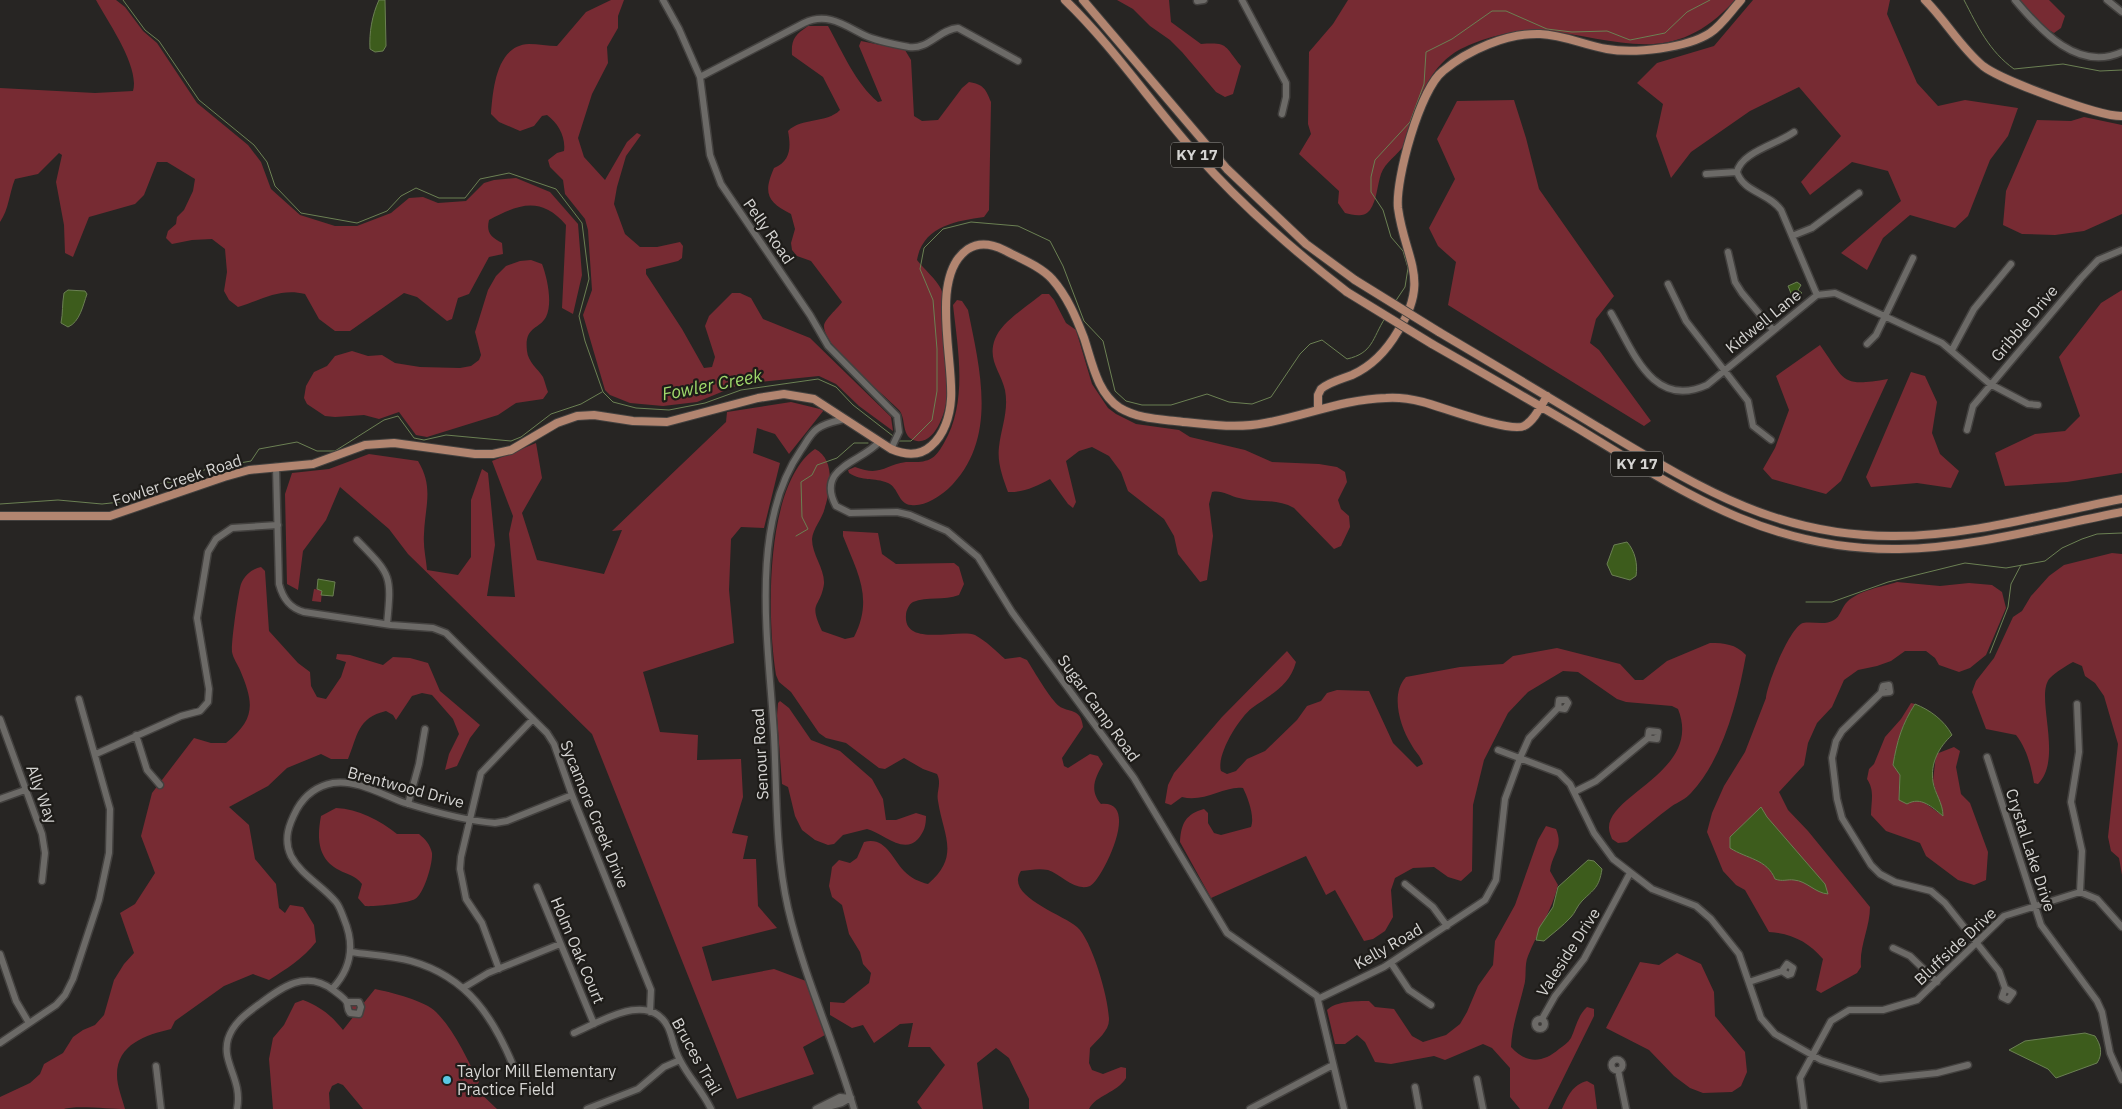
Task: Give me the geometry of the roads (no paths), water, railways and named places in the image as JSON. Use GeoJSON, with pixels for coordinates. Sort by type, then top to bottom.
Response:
{"type":"FeatureCollection","features":[{"type":"Feature","properties":{"kind":"main road","name":"KY 17"},"geometry":{"type":"LineString","coordinates":[[1065,0],[1198,156],[1245,207],[1297,253],[1347,292],[1679,489],[1722,512],[1772,531],[1819,542],[1860,548],[1934,547],[2122,512]]}},
{"type":"Feature","properties":{"kind":"main road","name":"KY 17"},"geometry":{"type":"LineString","coordinates":[[1083,0],[1234,176],[1306,244],[1355,280],[1439,332],[1682,477],[1720,497],[1774,518],[1813,529],[1870,536],[1919,536],[1960,530],[2122,499]]}},
{"type":"Feature","properties":{"kind":"main road"},"geometry":{"type":"LineString","coordinates":[[1318,410],[1318,395],[1321,389],[1368,367],[1389,345],[1410,308],[1416,275],[1398,210],[1399,185],[1421,103],[1436,77],[1469,54],[1487,46],[1524,35],[1558,36],[1618,50],[1682,45],[1710,33],[1741,0]]}},
{"type":"Feature","properties":{"kind":"main road"},"geometry":{"type":"LineString","coordinates":[[1925,0],[1968,51],[1995,75],[2094,111],[2122,116]]}},
{"type":"Feature","properties":{"kind":"main road","name":"Fowler Creek Road"},"geometry":{"type":"LineString","coordinates":[[0,516],[110,516],[224,477],[250,470],[313,464],[365,445],[385,442],[475,454],[493,454],[511,450],[557,423],[577,416],[594,415],[634,422],[668,422],[774,394],[806,396],[822,403],[891,449],[903,454],[922,452],[930,448],[942,431],[951,402],[946,302],[949,279],[956,261],[962,253],[980,244],[995,246],[1004,250],[1052,280],[1076,318],[1103,389],[1109,398],[1122,409],[1145,418],[1241,426],[1264,424],[1364,399],[1407,399],[1515,428],[1522,427],[1530,422],[1547,396]]}},
{"type":"Feature","properties":{"kind":"street","name":"Pelly Road"},"geometry":{"type":"LineString","coordinates":[[663,0],[679,29],[700,77],[710,155],[721,184],[805,308],[828,346],[861,381],[894,410],[897,416],[899,432],[891,449]]}},
{"type":"Feature","properties":{"kind":"street"},"geometry":{"type":"LineString","coordinates":[[1242,0],[1286,82],[1286,97],[1282,114]]}},
{"type":"Feature","properties":{"kind":"street"},"geometry":{"type":"LineString","coordinates":[[2016,0],[2055,41],[2066,48],[2094,58],[2103,58],[2122,52]]}},
{"type":"Feature","properties":{"kind":"street"},"geometry":{"type":"LineString","coordinates":[[2107,0],[2122,12]]}},
{"type":"Feature","properties":{"kind":"street"},"geometry":{"type":"LineString","coordinates":[[700,77],[806,22],[819,18],[847,25],[869,37],[909,47],[922,46],[951,29],[958,28],[1018,61]]}},
{"type":"Feature","properties":{"kind":"street"},"geometry":{"type":"LineString","coordinates":[[1794,132],[1781,141],[1742,159],[1737,172],[1742,183],[1778,206],[1817,295]]}},
{"type":"Feature","properties":{"kind":"street"},"geometry":{"type":"LineString","coordinates":[[1706,174],[1737,172]]}},
{"type":"Feature","properties":{"kind":"street"},"geometry":{"type":"LineString","coordinates":[[1792,236],[1812,228],[1859,193]]}},
{"type":"Feature","properties":{"kind":"street","name":"Gribble Drive"},"geometry":{"type":"LineString","coordinates":[[1967,430],[1970,410],[2092,265],[2104,256],[2122,250]]}},
{"type":"Feature","properties":{"kind":"street"},"geometry":{"type":"LineString","coordinates":[[1728,252],[1735,282],[1773,330]]}},
{"type":"Feature","properties":{"kind":"street"},"geometry":{"type":"LineString","coordinates":[[1867,344],[1876,335],[1913,258]]}},
{"type":"Feature","properties":{"kind":"street"},"geometry":{"type":"LineString","coordinates":[[1952,350],[1974,309],[2011,264]]}},
{"type":"Feature","properties":{"kind":"street"},"geometry":{"type":"LineString","coordinates":[[1668,284],[1686,322],[1748,401],[1753,426],[1771,440]]}},
{"type":"Feature","properties":{"kind":"street","name":"Kidwell Lane"},"geometry":{"type":"LineString","coordinates":[[1611,313],[1646,373],[1652,380],[1664,388],[1676,392],[1696,390],[1707,385],[1817,295],[1835,293],[1885,315],[1952,350],[1990,384],[2028,404],[2038,405]]}},
{"type":"Feature","properties":{"kind":"street","name":"Senour Road"},"geometry":{"type":"LineString","coordinates":[[845,419],[823,425],[816,430],[788,470],[771,533],[765,598],[776,809],[788,906],[812,994],[854,1109]]}},
{"type":"Feature","properties":{"kind":"street","name":"Sugar Camp Road"},"geometry":{"type":"LineString","coordinates":[[879,442],[870,451],[848,461],[836,474],[832,492],[836,506],[850,512],[897,512],[910,515],[947,531],[978,557],[1016,618],[1134,778],[1227,933],[1314,994],[1318,999]]}},
{"type":"Feature","properties":{"kind":"street","name":"Sycamore Creek Drive"},"geometry":{"type":"LineString","coordinates":[[276,467],[279,584],[282,596],[292,607],[304,612],[387,624],[433,628],[446,633],[547,733],[554,744],[572,795],[651,990],[650,1012]]}},
{"type":"Feature","properties":{"kind":"street"},"geometry":{"type":"LineString","coordinates":[[96,754],[181,716],[198,712],[208,702],[209,689],[197,614],[206,559],[213,542],[221,534],[232,528],[278,525]]}},
{"type":"Feature","properties":{"kind":"street"},"geometry":{"type":"LineString","coordinates":[[357,540],[386,572],[390,589],[387,624]]}},
{"type":"Feature","properties":{"kind":"street"},"geometry":{"type":"LineString","coordinates":[[1881,693],[1842,731],[1833,751],[1837,800],[1842,818],[1871,865],[1880,874],[1895,882],[1931,891],[1945,903],[1999,971],[2005,988]]}},
{"type":"Feature","properties":{"kind":"street"},"geometry":{"type":"LineString","coordinates":[[0,1043],[56,1005],[65,995],[73,979],[99,900],[109,853],[110,809],[79,699]]}},
{"type":"Feature","properties":{"kind":"street"},"geometry":{"type":"LineString","coordinates":[[2077,704],[2079,752],[2071,802],[2082,851],[2080,892],[2097,899],[2122,927]]}},
{"type":"Feature","properties":{"kind":"street","name":"Kelly Road"},"geometry":{"type":"LineString","coordinates":[[1318,999],[1391,963],[1485,900],[1495,884],[1506,799],[1520,758],[1529,738],[1558,708]]}},
{"type":"Feature","properties":{"kind":"street","name":"Ally Way"},"geometry":{"type":"LineString","coordinates":[[0,719],[44,842],[42,881]]}},
{"type":"Feature","properties":{"kind":"street"},"geometry":{"type":"LineString","coordinates":[[499,968],[482,923],[469,906],[462,888],[461,857],[481,773],[533,719]]}},
{"type":"Feature","properties":{"kind":"street"},"geometry":{"type":"LineString","coordinates":[[408,804],[419,764],[425,729]]}},
{"type":"Feature","properties":{"kind":"street"},"geometry":{"type":"LineString","coordinates":[[136,735],[147,770],[160,785]]}},
{"type":"Feature","properties":{"kind":"street"},"geometry":{"type":"LineString","coordinates":[[1574,792],[1596,781],[1648,738]]}},
{"type":"Feature","properties":{"kind":"street"},"geometry":{"type":"LineString","coordinates":[[1498,750],[1559,773],[1574,792],[1604,848],[1630,873],[1659,893],[1687,902],[1703,911],[1733,946],[1749,982],[1761,1018],[1775,1034],[1811,1055],[1885,1079],[1937,1073],[1968,1065]]}},
{"type":"Feature","properties":{"kind":"street","name":"Crystal Lake Drive"},"geometry":{"type":"LineString","coordinates":[[1987,757],[2034,906],[2044,930],[2100,1007],[2110,1053],[2122,1080]]}},
{"type":"Feature","properties":{"kind":"street","name":"Brentwood Drive"},"geometry":{"type":"LineString","coordinates":[[332,989],[344,974],[351,952],[349,932],[338,904],[292,856],[287,843],[289,826],[300,804],[309,794],[326,784],[341,782],[355,785],[408,804],[470,819],[500,823],[572,795]]}},
{"type":"Feature","properties":{"kind":"street"},"geometry":{"type":"LineString","coordinates":[[0,799],[25,790]]}},
{"type":"Feature","properties":{"kind":"street","name":"Valeside Drive"},"geometry":{"type":"LineString","coordinates":[[1542,1019],[1555,996],[1584,959],[1630,873]]}},
{"type":"Feature","properties":{"kind":"street"},"geometry":{"type":"LineString","coordinates":[[1405,884],[1432,907],[1446,926]]}},
{"type":"Feature","properties":{"kind":"street","name":"Holm Oak Court"},"geometry":{"type":"LineString","coordinates":[[537,887],[594,1024]]}},
{"type":"Feature","properties":{"kind":"street","name":"Bluffside Drive"},"geometry":{"type":"LineString","coordinates":[[1804,1109],[1800,1078],[1811,1055],[1831,1021],[1836,1016],[1849,1010],[1883,1010],[1917,1000],[2004,916],[2080,892]]}},
{"type":"Feature","properties":{"kind":"street"},"geometry":{"type":"LineString","coordinates":[[463,988],[499,968],[560,944]]}},
{"type":"Feature","properties":{"kind":"street"},"geometry":{"type":"LineString","coordinates":[[1893,948],[1910,956],[1937,982]]}},
{"type":"Feature","properties":{"kind":"street"},"geometry":{"type":"LineString","coordinates":[[351,952],[398,958],[417,963],[437,971],[463,988],[486,1012],[496,1027],[514,1070]]}},
{"type":"Feature","properties":{"kind":"street"},"geometry":{"type":"LineString","coordinates":[[0,954],[16,1001],[29,1023]]}},
{"type":"Feature","properties":{"kind":"street"},"geometry":{"type":"LineString","coordinates":[[1391,963],[1409,990],[1431,1005]]}},
{"type":"Feature","properties":{"kind":"street"},"geometry":{"type":"LineString","coordinates":[[1749,982],[1782,971]]}},
{"type":"Feature","properties":{"kind":"street"},"geometry":{"type":"LineString","coordinates":[[237,1109],[237,1083],[227,1050],[228,1040],[235,1025],[243,1016],[291,982],[316,982],[332,989],[347,1002]]}},
{"type":"Feature","properties":{"kind":"street"},"geometry":{"type":"LineString","coordinates":[[1318,999],[1344,1109]]}},
{"type":"Feature","properties":{"kind":"street","name":"Bruces Trail"},"geometry":{"type":"LineString","coordinates":[[574,1033],[628,1010],[650,1012],[659,1017],[667,1026],[680,1060],[703,1091],[711,1109]]}},
{"type":"Feature","properties":{"kind":"street"},"geometry":{"type":"LineString","coordinates":[[587,1109],[638,1089],[660,1070],[680,1060]]}},
{"type":"Feature","properties":{"kind":"street"},"geometry":{"type":"LineString","coordinates":[[1250,1109],[1333,1065]]}},
{"type":"Feature","properties":{"kind":"street"},"geometry":{"type":"LineString","coordinates":[[156,1066],[161,1109]]}},
{"type":"Feature","properties":{"kind":"street"},"geometry":{"type":"LineString","coordinates":[[1618,1070],[1626,1109]]}},
{"type":"Feature","properties":{"kind":"street"},"geometry":{"type":"LineString","coordinates":[[1477,1079],[1482,1109]]}},
{"type":"Feature","properties":{"kind":"street"},"geometry":{"type":"LineString","coordinates":[[1415,1087],[1419,1109]]}},
{"type":"Feature","properties":{"kind":"street"},"geometry":{"type":"LineString","coordinates":[[816,1109],[840,1097],[851,1098]]}},
{"type":"Feature","properties":{"kind":"street"},"geometry":{"type":"LineString","coordinates":[[821,1109],[842,1103],[851,1098]]}},
{"type":"Feature","properties":{"kind":"waterway","name":"Fowler Creek"},"geometry":{"type":"LineString","coordinates":[[123,0],[145,30],[159,41],[199,100],[254,145],[267,162],[275,186],[301,213],[357,223],[387,211],[401,196],[416,188],[439,198],[465,198],[480,179],[509,173],[556,189],[582,223],[589,279],[579,316],[585,341],[603,392],[613,402],[636,408],[669,410],[705,403],[741,390],[818,379],[836,387],[853,405],[893,436]]}},
{"type":"Feature","properties":{"kind":"waterway","name":"Fowler Creek"},"geometry":{"type":"LineString","coordinates":[[1395,302],[1405,287],[1408,268],[1403,251],[1391,237],[1383,210],[1371,192],[1371,177],[1375,160],[1410,122],[1424,84],[1426,52],[1452,39],[1492,11],[1506,11],[1547,29],[1572,32],[1607,31],[1630,40],[1665,33],[1687,12],[1710,0]]}},
{"type":"Feature","properties":{"kind":"waterway","name":"Fowler Creek"},"geometry":{"type":"LineString","coordinates":[[1964,0],[1979,29],[1991,46],[2014,69],[2063,64],[2100,71],[2122,70]]}},
{"type":"Feature","properties":{"kind":"waterway","name":"Fowler Creek"},"geometry":{"type":"LineString","coordinates":[[898,441],[911,441],[932,420],[937,391],[937,349],[933,300],[920,269],[924,248],[943,229],[971,222],[1018,226],[1050,241],[1063,266],[1084,321],[1103,341],[1115,391],[1126,401],[1142,405],[1171,405],[1207,394],[1229,402],[1252,404],[1271,397],[1300,354],[1310,344],[1322,340],[1347,359],[1356,356],[1371,344],[1385,318]]}},
{"type":"Feature","properties":{"kind":"waterway"},"geometry":{"type":"LineString","coordinates":[[0,504],[58,500],[102,504],[120,502],[144,488],[166,482],[178,483],[187,476],[207,469],[251,461],[259,449],[297,442],[317,451],[335,451],[384,420],[398,416],[414,438],[424,440],[446,435],[511,441],[521,437],[551,414],[581,404],[602,392]]}},
{"type":"Feature","properties":{"kind":"waterway"},"geometry":{"type":"LineString","coordinates":[[796,536],[808,529],[802,517],[801,482],[812,475],[817,465],[837,458],[854,443],[868,443]]}},
{"type":"Feature","properties":{"kind":"waterway"},"geometry":{"type":"LineString","coordinates":[[1806,602],[1832,602],[1888,582],[1965,563],[2006,568],[2045,561],[2062,548],[2082,539],[2097,534],[2122,533]]}},
{"type":"Feature","properties":{"kind":"waterway"},"geometry":{"type":"LineString","coordinates":[[1990,653],[2008,607],[2011,584],[2021,565]]}},
{"type":"Feature","properties":{"kind":"place","name":"Taylor Mill Elementary Practice Field"},"geometry":{"type":"Point","coordinates":[447,1080]}}]}
